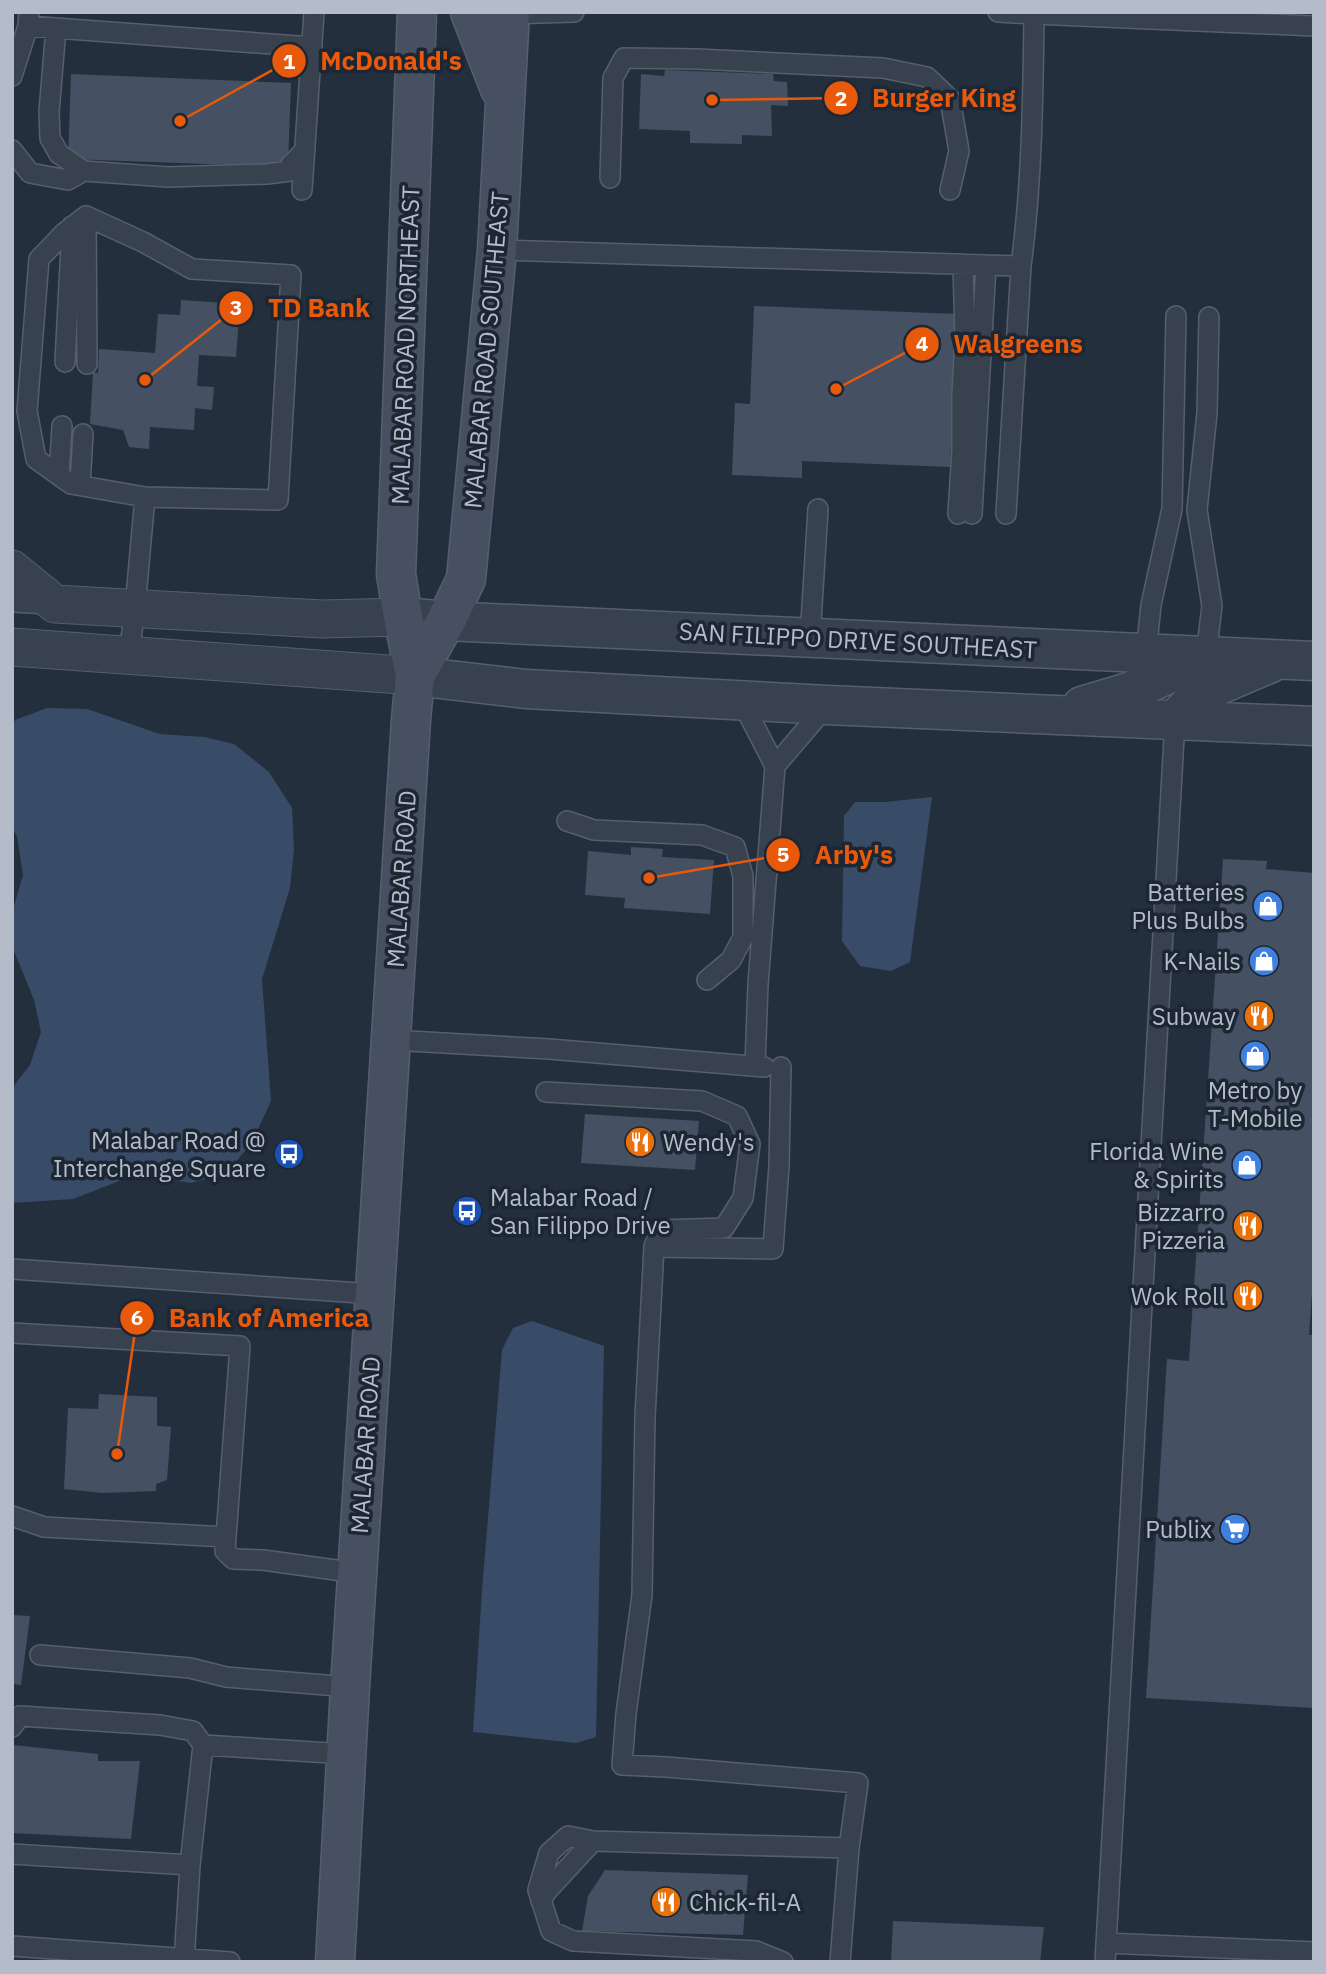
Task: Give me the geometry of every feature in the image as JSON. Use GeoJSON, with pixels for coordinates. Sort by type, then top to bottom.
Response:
{"type":"FeatureCollection","features":[{"type":"Feature","properties":{"kind":"main road","name":"MALABAR ROAD NORTHEAST"},"geometry":{"type":"LineString","coordinates":[[415,677],[396,574],[417,12]]}},
{"type":"Feature","properties":{"kind":"main road"},"geometry":{"type":"LineString","coordinates":[[470,12],[505,100]]}},
{"type":"Feature","properties":{"kind":"main road","name":"MALABAR ROAD SOUTHEAST"},"geometry":{"type":"LineString","coordinates":[[415,677],[466,579],[497,250],[510,13]]}},
{"type":"Feature","properties":{"kind":"main road","name":"MALABAR ROAD"},"geometry":{"type":"LineString","coordinates":[[335,1962],[357,1573],[415,677]]}},
{"type":"Feature","properties":{"kind":"street"},"geometry":{"type":"LineString","coordinates":[[12,569],[55,604],[322,619],[403,617]]}},
{"type":"Feature","properties":{"kind":"street","name":"SAN FILIPPO DRIVE SOUTHEAST"},"geometry":{"type":"LineString","coordinates":[[403,617],[1297,660]]}},
{"type":"Feature","properties":{"kind":"street"},"geometry":{"type":"LineString","coordinates":[[12,647],[415,677],[526,689],[1314,726]]}},
{"type":"Feature","properties":{"kind":"street"},"geometry":{"type":"LineString","coordinates":[[1053,715],[1129,692],[1206,656]]}},
{"type":"Feature","properties":{"kind":"street"},"geometry":{"type":"LineString","coordinates":[[1175,720],[1194,700],[1219,685],[1297,660]]}},
{"type":"Feature","properties":{"kind":"lane"},"geometry":{"type":"LineString","coordinates":[[302,190],[314,12]]}},
{"type":"Feature","properties":{"kind":"lane"},"geometry":{"type":"LineString","coordinates":[[510,13],[574,12]]}},
{"type":"Feature","properties":{"kind":"lane"},"geometry":{"type":"LineString","coordinates":[[998,12],[1314,26]]}},
{"type":"Feature","properties":{"kind":"lane"},"geometry":{"type":"LineString","coordinates":[[1006,514],[1021,267],[1028,218],[1034,14]]}},
{"type":"Feature","properties":{"kind":"lane"},"geometry":{"type":"LineString","coordinates":[[12,76],[29,19],[56,28],[312,47]]}},
{"type":"Feature","properties":{"kind":"lane"},"geometry":{"type":"LineString","coordinates":[[56,28],[49,112],[50,138],[59,154],[84,171],[168,177],[267,174],[290,171],[291,164],[305,150]]}},
{"type":"Feature","properties":{"kind":"lane"},"geometry":{"type":"LineString","coordinates":[[610,178],[613,78],[624,58],[697,59],[883,68],[927,77],[950,99],[959,151],[950,190]]}},
{"type":"Feature","properties":{"kind":"lane"},"geometry":{"type":"LineString","coordinates":[[12,149],[30,173],[68,180],[84,171]]}},
{"type":"Feature","properties":{"kind":"lane"},"geometry":{"type":"LineString","coordinates":[[74,225],[143,242],[192,269],[291,275],[278,499],[145,497],[71,484],[36,459],[27,411],[39,259],[74,225]]}},
{"type":"Feature","properties":{"kind":"lane"},"geometry":{"type":"LineString","coordinates":[[60,364],[74,225]]}},
{"type":"Feature","properties":{"kind":"lane"},"geometry":{"type":"LineString","coordinates":[[74,225],[87,364]]}},
{"type":"Feature","properties":{"kind":"lane"},"geometry":{"type":"LineString","coordinates":[[497,250],[1021,267]]}},
{"type":"Feature","properties":{"kind":"lane"},"geometry":{"type":"LineString","coordinates":[[963,264],[965,337],[961,394],[965,514],[986,265]]}},
{"type":"Feature","properties":{"kind":"lane"},"geometry":{"type":"LineString","coordinates":[[1146,653],[1151,605],[1172,509],[1176,316]]}},
{"type":"Feature","properties":{"kind":"lane"},"geometry":{"type":"LineString","coordinates":[[1206,656],[1212,606],[1197,510],[1207,413],[1209,317]]}},
{"type":"Feature","properties":{"kind":"lane"},"geometry":{"type":"LineString","coordinates":[[53,471],[56,426]]}},
{"type":"Feature","properties":{"kind":"lane"},"geometry":{"type":"LineString","coordinates":[[80,485],[83,434]]}},
{"type":"Feature","properties":{"kind":"lane"},"geometry":{"type":"LineString","coordinates":[[128,655],[145,497]]}},
{"type":"Feature","properties":{"kind":"lane"},"geometry":{"type":"LineString","coordinates":[[810,638],[818,509]]}},
{"type":"Feature","properties":{"kind":"lane"},"geometry":{"type":"LineString","coordinates":[[12,602],[55,604]]}},
{"type":"Feature","properties":{"kind":"lane"},"geometry":{"type":"LineString","coordinates":[[654,1247],[773,1249],[779,1166],[758,984],[775,766],[741,700]]}},
{"type":"Feature","properties":{"kind":"lane"},"geometry":{"type":"LineString","coordinates":[[775,766],[827,705]]}},
{"type":"Feature","properties":{"kind":"lane"},"geometry":{"type":"LineString","coordinates":[[1175,720],[1106,1952],[1314,1952]]}},
{"type":"Feature","properties":{"kind":"lane"},"geometry":{"type":"LineString","coordinates":[[567,821],[594,830],[702,835],[735,847],[743,876],[743,937],[732,960],[707,980]]}},
{"type":"Feature","properties":{"kind":"lane"},"geometry":{"type":"LineString","coordinates":[[391,1040],[549,1049],[767,1067]]}},
{"type":"Feature","properties":{"kind":"lane"},"geometry":{"type":"LineString","coordinates":[[546,1092],[702,1101],[737,1116],[750,1144],[743,1198],[724,1228],[660,1230],[654,1247],[645,1417],[642,1595],[622,1765],[666,1766],[858,1783],[849,1849],[840,1962]]}},
{"type":"Feature","properties":{"kind":"lane"},"geometry":{"type":"LineString","coordinates":[[12,1269],[375,1294]]}},
{"type":"Feature","properties":{"kind":"lane"},"geometry":{"type":"LineString","coordinates":[[12,1333],[240,1346],[225,1544],[233,1559],[262,1560],[357,1573]]}},
{"type":"Feature","properties":{"kind":"lane"},"geometry":{"type":"LineString","coordinates":[[12,1516],[44,1527],[225,1544]]}},
{"type":"Feature","properties":{"kind":"lane"},"geometry":{"type":"LineString","coordinates":[[40,1655],[190,1668],[226,1677],[350,1687]]}},
{"type":"Feature","properties":{"kind":"lane"},"geometry":{"type":"LineString","coordinates":[[12,1727],[20,1716],[160,1725],[193,1731],[204,1745],[190,1865],[184,1960]]}},
{"type":"Feature","properties":{"kind":"lane"},"geometry":{"type":"LineString","coordinates":[[204,1745],[346,1754]]}},
{"type":"Feature","properties":{"kind":"lane"},"geometry":{"type":"LineString","coordinates":[[783,1962],[755,1951],[573,1941],[551,1931],[541,1901],[546,1892],[593,1841],[849,1849]]}},
{"type":"Feature","properties":{"kind":"lane"},"geometry":{"type":"LineString","coordinates":[[12,1854],[190,1865]]}},
{"type":"Feature","properties":{"kind":"lane"},"geometry":{"type":"LineString","coordinates":[[12,1946],[230,1962]]}},
{"type":"Feature","properties":{"kind":"water"},"geometry":{"type":"Polygon","coordinates":[[[47,708],[87,709],[160,734],[204,737],[234,744],[269,772],[292,808],[294,849],[290,888],[262,979],[271,1101],[252,1142],[227,1173],[191,1183],[137,1174],[73,1199],[12,1203],[12,1088],[30,1065],[41,1032],[34,1000],[12,946],[12,913],[23,875],[17,836],[12,828],[12,730],[15,720],[47,708]]]}},
{"type":"Feature","properties":{"kind":"water"},"geometry":{"type":"Polygon","coordinates":[[[932,797],[910,962],[891,971],[860,966],[842,941],[844,816],[855,802],[932,797]]]}},
{"type":"Feature","properties":{"kind":"water"},"geometry":{"type":"Polygon","coordinates":[[[532,1321],[604,1346],[596,1737],[576,1743],[473,1732],[502,1350],[513,1328],[532,1321]]]}},
{"type":"Feature","properties":{"kind":"building"},"geometry":{"type":"Polygon","coordinates":[[[665,70],[773,74],[774,81],[787,82],[788,106],[771,105],[772,136],[742,135],[742,144],[690,143],[690,131],[639,129],[641,74],[664,76],[665,70]]]}},
{"type":"Feature","properties":{"kind":"building"},"geometry":{"type":"Polygon","coordinates":[[[71,74],[291,83],[288,167],[68,159],[71,74]]]}},
{"type":"Feature","properties":{"kind":"building"},"geometry":{"type":"Polygon","coordinates":[[[181,300],[240,304],[236,357],[199,355],[197,386],[214,387],[212,410],[195,408],[194,430],[150,427],[149,449],[129,447],[123,430],[90,424],[93,372],[98,373],[99,349],[155,353],[158,314],[180,315],[181,300]]]}},
{"type":"Feature","properties":{"kind":"building"},"geometry":{"type":"Polygon","coordinates":[[[754,306],[957,314],[950,467],[802,461],[802,478],[732,475],[735,403],[750,404],[754,306]]]}},
{"type":"Feature","properties":{"kind":"building"},"geometry":{"type":"Polygon","coordinates":[[[631,847],[663,849],[662,857],[714,860],[710,914],[624,908],[625,898],[585,895],[588,851],[631,855],[631,847]]]}},
{"type":"Feature","properties":{"kind":"building"},"geometry":{"type":"Polygon","coordinates":[[[1223,859],[1267,861],[1266,869],[1314,873],[1314,1263],[1309,1335],[1314,1335],[1314,1708],[1146,1698],[1167,1359],[1189,1361],[1223,859]]]}},
{"type":"Feature","properties":{"kind":"building","name":"Wendy's"},"geometry":{"type":"Polygon","coordinates":[[[585,1114],[699,1121],[695,1170],[581,1163],[585,1114]]]}},
{"type":"Feature","properties":{"kind":"building"},"geometry":{"type":"Polygon","coordinates":[[[99,1394],[157,1397],[157,1426],[171,1427],[167,1480],[156,1484],[156,1491],[103,1493],[64,1489],[68,1408],[98,1409],[99,1394]]]}},
{"type":"Feature","properties":{"kind":"building"},"geometry":{"type":"Polygon","coordinates":[[[12,1615],[30,1616],[21,1685],[12,1684],[12,1615]]]}},
{"type":"Feature","properties":{"kind":"building"},"geometry":{"type":"Polygon","coordinates":[[[13,1745],[98,1754],[98,1761],[140,1761],[131,1839],[12,1833],[13,1745]]]}},
{"type":"Feature","properties":{"kind":"building","name":"Chick-fil-A"},"geometry":{"type":"Polygon","coordinates":[[[605,1870],[748,1875],[743,1935],[582,1931],[588,1896],[605,1870]]]}},
{"type":"Feature","properties":{"kind":"building"},"geometry":{"type":"Polygon","coordinates":[[[893,1921],[1044,1927],[1040,1962],[891,1962],[893,1921]]]}},
{"type":"Feature","properties":{"kind":"place","name":"Burger King"},"geometry":{"type":"Point","coordinates":[712,100]}},
{"type":"Feature","properties":{"kind":"place","name":"McDonald's"},"geometry":{"type":"Point","coordinates":[180,121]}},
{"type":"Feature","properties":{"kind":"place","name":"TD Bank"},"geometry":{"type":"Point","coordinates":[145,380]}},
{"type":"Feature","properties":{"kind":"place","name":"Walgreens"},"geometry":{"type":"Point","coordinates":[836,389]}},
{"type":"Feature","properties":{"kind":"place","name":"Arby's"},"geometry":{"type":"Point","coordinates":[649,878]}},
{"type":"Feature","properties":{"kind":"place","name":"Batteries Plus Bulbs"},"geometry":{"type":"Point","coordinates":[1268,906]}},
{"type":"Feature","properties":{"kind":"place","name":"K-Nails"},"geometry":{"type":"Point","coordinates":[1264,961]}},
{"type":"Feature","properties":{"kind":"place","name":"Subway"},"geometry":{"type":"Point","coordinates":[1259,1016]}},
{"type":"Feature","properties":{"kind":"place","name":"Metro by T-Mobile"},"geometry":{"type":"Point","coordinates":[1255,1056]}},
{"type":"Feature","properties":{"kind":"place","name":"Wendy's"},"geometry":{"type":"Point","coordinates":[640,1142]}},
{"type":"Feature","properties":{"kind":"place","name":"Malabar Road @ Interchange Square"},"geometry":{"type":"Point","coordinates":[289,1154]}},
{"type":"Feature","properties":{"kind":"place","name":"Florida Wine & Spirits"},"geometry":{"type":"Point","coordinates":[1247,1165]}},
{"type":"Feature","properties":{"kind":"place","name":"Malabar Road / San Filippo Drive"},"geometry":{"type":"Point","coordinates":[467,1211]}},
{"type":"Feature","properties":{"kind":"place","name":"Bizzarro Pizzeria"},"geometry":{"type":"Point","coordinates":[1248,1226]}},
{"type":"Feature","properties":{"kind":"place","name":"Wok Roll"},"geometry":{"type":"Point","coordinates":[1248,1296]}},
{"type":"Feature","properties":{"kind":"place","name":"Bank of America"},"geometry":{"type":"Point","coordinates":[117,1454]}},
{"type":"Feature","properties":{"kind":"place","name":"Publix"},"geometry":{"type":"Point","coordinates":[1235,1529]}},
{"type":"Feature","properties":{"kind":"place","name":"Chick-fil-A"},"geometry":{"type":"Point","coordinates":[666,1902]}}]}
